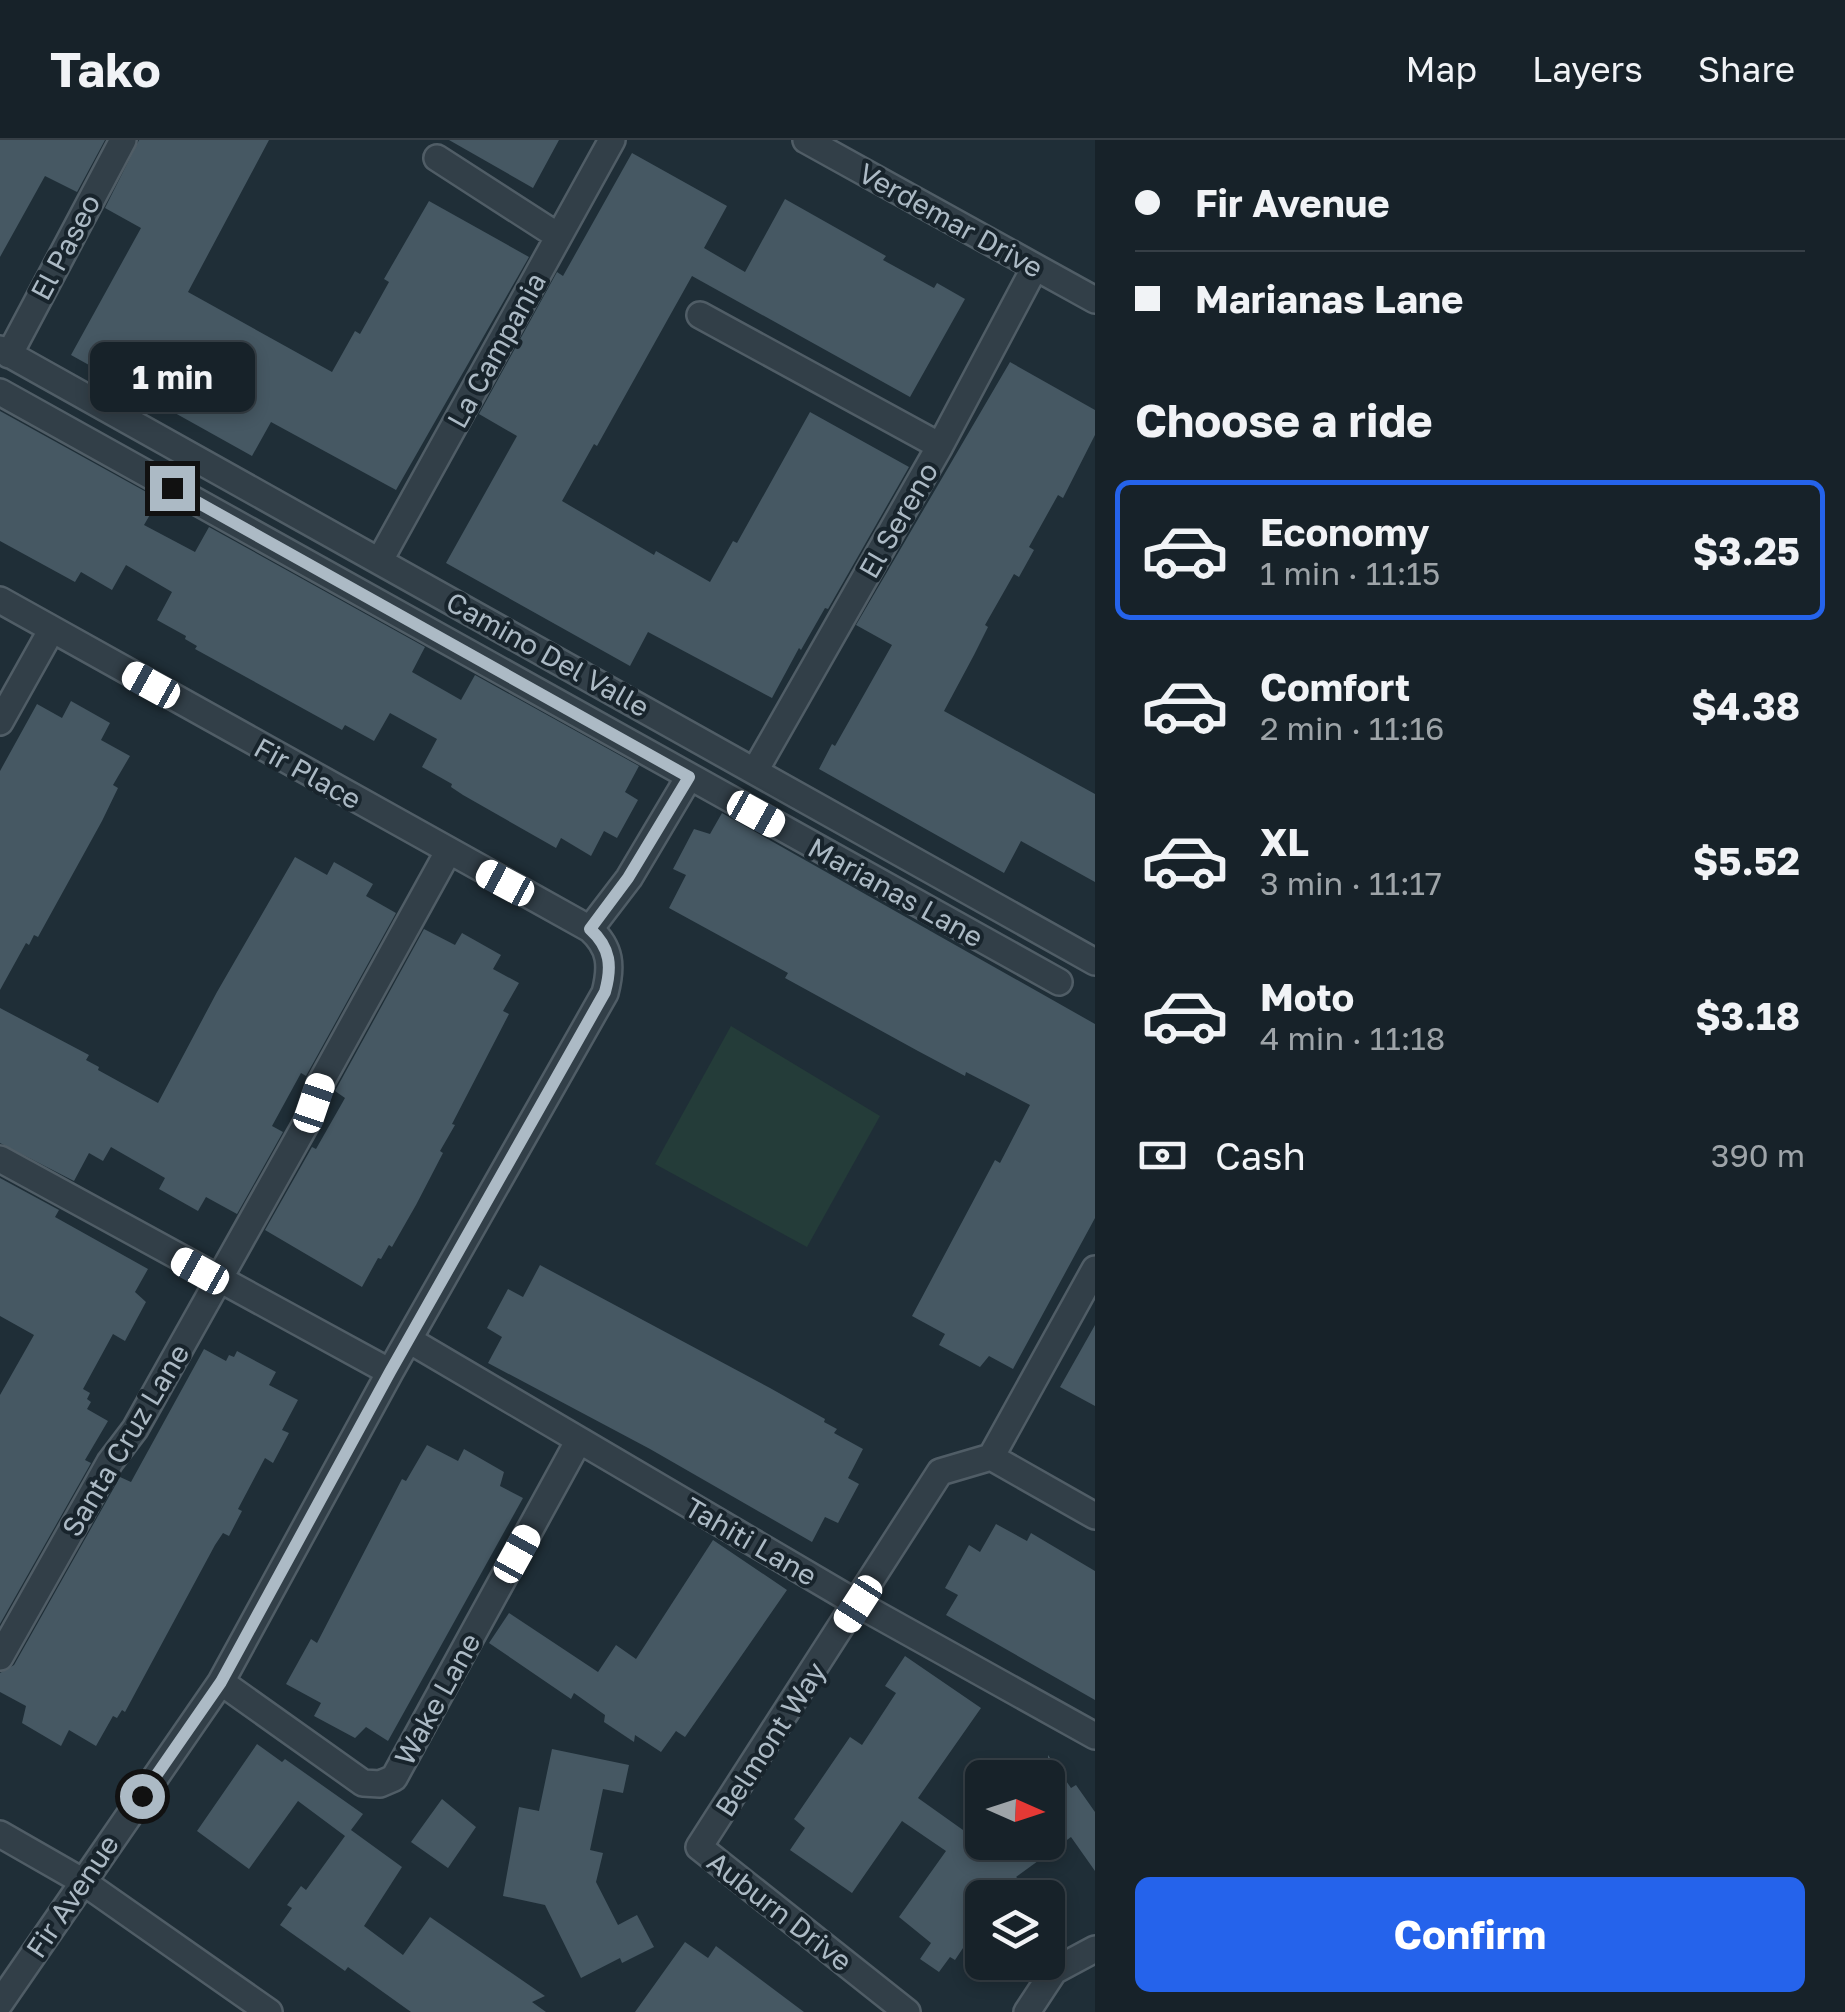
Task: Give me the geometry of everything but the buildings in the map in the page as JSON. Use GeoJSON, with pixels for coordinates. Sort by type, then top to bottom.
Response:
{"type":"FeatureCollection","features":[{"type":"Feature","properties":{"kind":"street","name":"El Paseo"},"geometry":{"type":"LineString","coordinates":[[5,352],[123,140]]}},
{"type":"Feature","properties":{"kind":"street","name":"La Campania"},"geometry":{"type":"LineString","coordinates":[[380,560],[612,140]]}},
{"type":"Feature","properties":{"kind":"street","name":"Verdemar Drive"},"geometry":{"type":"LineString","coordinates":[[806,140],[1095,300]]}},
{"type":"Feature","properties":{"kind":"street"},"geometry":{"type":"LineString","coordinates":[[438,158],[558,236]]}},
{"type":"Feature","properties":{"kind":"street","name":"El Sereno"},"geometry":{"type":"LineString","coordinates":[[756,770],[940,446],[1035,267]]}},
{"type":"Feature","properties":{"kind":"street"},"geometry":{"type":"LineString","coordinates":[[700,315],[940,446]]}},
{"type":"Feature","properties":{"kind":"street","name":"Camino Del Valle"},"geometry":{"type":"LineString","coordinates":[[5,352],[1095,962]]}},
{"type":"Feature","properties":{"kind":"street","name":"Marianas Lane"},"geometry":{"type":"LineString","coordinates":[[0,392],[1059,982]]}},
{"type":"Feature","properties":{"kind":"street","name":"Fir Place"},"geometry":{"type":"LineString","coordinates":[[0,600],[590,929],[601,939],[608,954]]}},
{"type":"Feature","properties":{"kind":"street"},"geometry":{"type":"LineString","coordinates":[[0,722],[52,629]]}},
{"type":"Feature","properties":{"kind":"street"},"geometry":{"type":"LineString","coordinates":[[590,929],[628,878],[689,777]]}},
{"type":"Feature","properties":{"kind":"street","name":"Santa Cruz Lane"},"geometry":{"type":"LineString","coordinates":[[0,1657],[110,1462],[136,1429],[307,1122],[320,1084],[448,852]]}},
{"type":"Feature","properties":{"kind":"street","name":"Fir Avenue"},"geometry":{"type":"LineString","coordinates":[[0,2003],[221,1682],[390,1372],[605,992],[610,972],[608,954]]}},
{"type":"Feature","properties":{"kind":"street"},"geometry":{"type":"LineString","coordinates":[[0,1158],[390,1372]]}},
{"type":"Feature","properties":{"kind":"street"},"geometry":{"type":"LineString","coordinates":[[1095,1269],[992,1458],[1095,1516]]}},
{"type":"Feature","properties":{"kind":"street","name":"Tahiti Lane"},"geometry":{"type":"LineString","coordinates":[[409,1340],[858,1604],[1095,1736]]}},
{"type":"Feature","properties":{"kind":"street","name":"Wake Lane"},"geometry":{"type":"LineString","coordinates":[[221,1682],[363,1782],[380,1784],[394,1778],[579,1440]]}},
{"type":"Feature","properties":{"kind":"street","name":"Belmont Way"},"geometry":{"type":"LineString","coordinates":[[699,1847],[940,1472],[992,1458]]}},
{"type":"Feature","properties":{"kind":"street"},"geometry":{"type":"LineString","coordinates":[[0,1834],[82,1880],[269,2012]]}},
{"type":"Feature","properties":{"kind":"street","name":"Auburn Drive"},"geometry":{"type":"LineString","coordinates":[[699,1847],[907,2012]]}},
{"type":"Feature","properties":{"kind":"street"},"geometry":{"type":"LineString","coordinates":[[1027,2012],[1054,1971],[1095,1949]]}},
{"type":"Feature","properties":{"kind":"green space"},"geometry":{"type":"Polygon","coordinates":[[[731,1026],[880,1116],[807,1247],[655,1164],[731,1026]]]}},
{"type":"Feature","properties":{"kind":"route"},"geometry":{"type":"LineString","coordinates":[[142,1796],[221,1682],[390,1372],[605,992],[610,972],[608,954],[601,939],[590,929],[628,878],[689,777],[172,488]]}}]}
